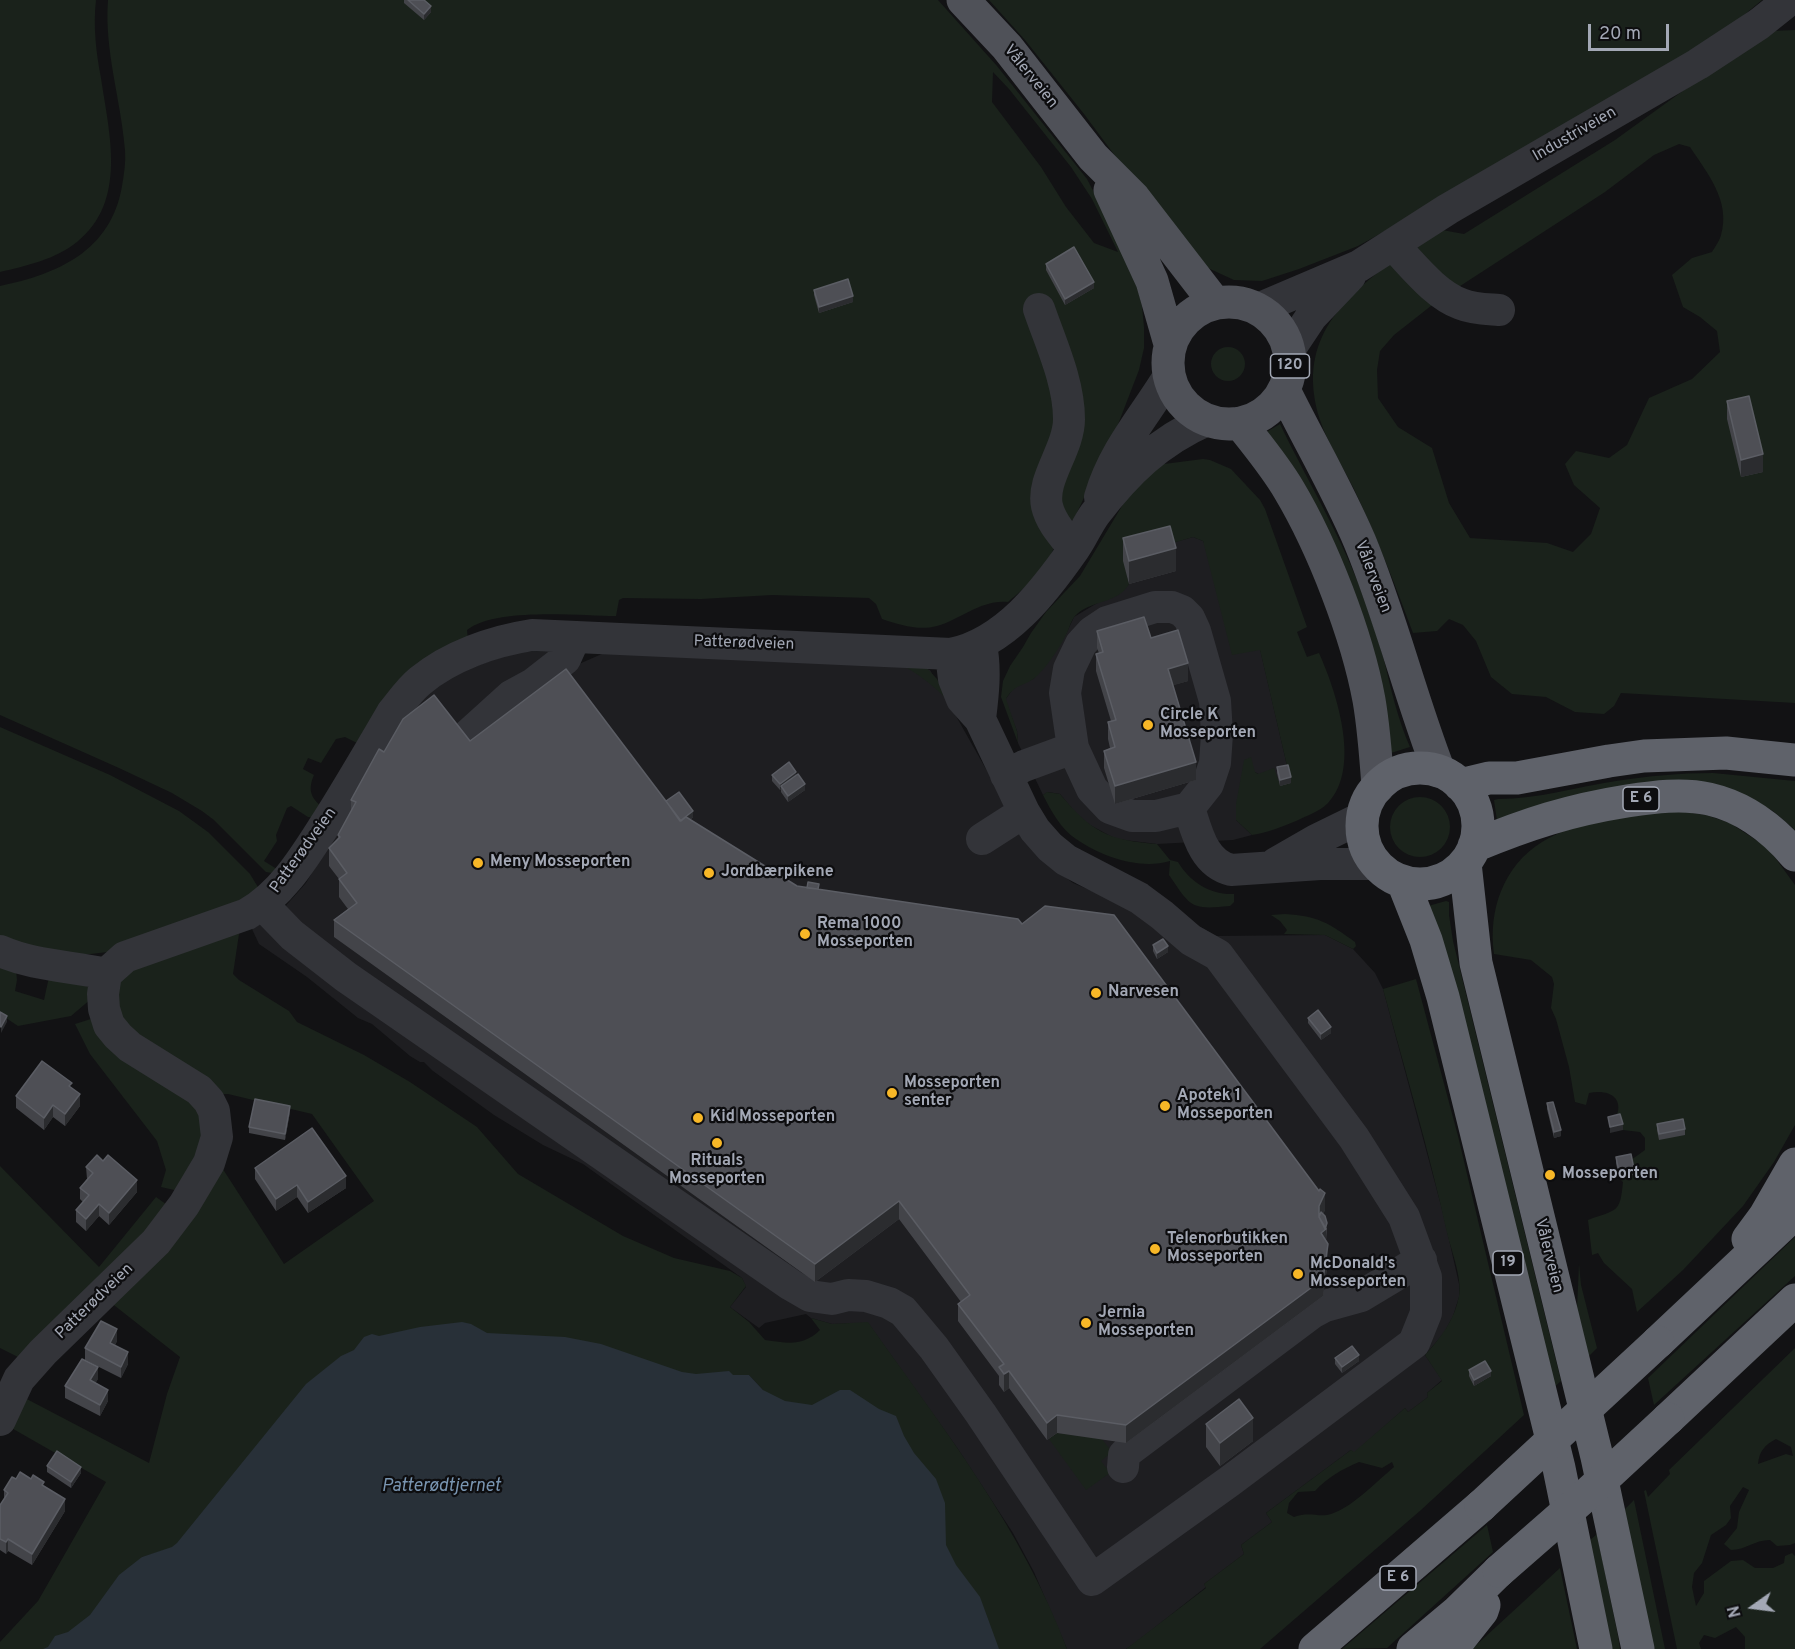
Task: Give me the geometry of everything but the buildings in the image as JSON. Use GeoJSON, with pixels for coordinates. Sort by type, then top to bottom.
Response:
{"type":"FeatureCollection","features":[{"type":"Feature","properties":{"kind":"highway"},"geometry":{"type":"LineString","coordinates":[[1363,818],[1371,796],[1378,787],[1390,777],[1406,770],[1423,768],[1450,778],[1517,778],[1644,756],[1726,753],[1795,760]]}},
{"type":"Feature","properties":{"kind":"highway","name":"19"},"geometry":{"type":"LineString","coordinates":[[1450,778],[1471,799],[1477,814],[1478,830],[1470,854]]}},
{"type":"Feature","properties":{"kind":"highway","name":"E 6"},"geometry":{"type":"LineString","coordinates":[[1470,854],[1533,822],[1562,814],[1651,797],[1686,796],[1709,799],[1735,807],[1759,820],[1795,855]]}},
{"type":"Feature","properties":{"kind":"highway","name":"19"},"geometry":{"type":"LineString","coordinates":[[1363,818],[1363,834],[1367,850],[1390,873],[1426,940],[1443,997],[1559,1468],[1596,1649]]}},
{"type":"Feature","properties":{"kind":"highway"},"geometry":{"type":"LineString","coordinates":[[1390,873],[1420,884],[1437,882],[1452,874],[1470,854]]}},
{"type":"Feature","properties":{"kind":"highway","name":"Vålerveien"},"geometry":{"type":"LineString","coordinates":[[1470,854],[1472,936],[1476,963],[1597,1457],[1638,1649]]}},
{"type":"Feature","properties":{"kind":"highway","name":"E 6"},"geometry":{"type":"LineString","coordinates":[[1701,1303],[1765,1216],[1795,1164]]}},
{"type":"Feature","properties":{"kind":"highway","name":"E 6"},"geometry":{"type":"LineString","coordinates":[[1315,1649],[1481,1506],[1795,1213]]}},
{"type":"Feature","properties":{"kind":"highway"},"geometry":{"type":"LineString","coordinates":[[1413,1649],[1586,1495],[1795,1300]]}},
{"type":"Feature","properties":{"kind":"highway"},"geometry":{"type":"LineString","coordinates":[[1452,1649],[1482,1611],[1499,1571]]}},
{"type":"Feature","properties":{"kind":"main road","name":"Vålerveien"},"geometry":{"type":"LineString","coordinates":[[963,0],[1007,47],[1093,157],[1134,198],[1215,303]]}},
{"type":"Feature","properties":{"kind":"main road","name":"Vålerveien"},"geometry":{"type":"LineString","coordinates":[[1093,157],[1152,281],[1170,344]]}},
{"type":"Feature","properties":{"kind":"main road","name":"120"},"geometry":{"type":"LineString","coordinates":[[1215,303],[1244,303],[1258,309],[1278,326],[1289,350],[1290,370],[1284,390],[1266,412],[1240,423],[1229,424],[1207,420],[1193,413],[1174,391],[1169,376],[1170,344],[1177,330],[1200,309],[1215,303]]}},
{"type":"Feature","properties":{"kind":"main road","name":"Vålerveien"},"geometry":{"type":"LineString","coordinates":[[1284,390],[1360,542],[1393,634],[1420,723],[1450,778]]}},
{"type":"Feature","properties":{"kind":"main road"},"geometry":{"type":"LineString","coordinates":[[1240,423],[1283,480],[1299,506],[1340,600],[1356,648],[1368,698],[1378,787]]}},
{"type":"Feature","properties":{"kind":"street"},"geometry":{"type":"LineString","coordinates":[[1789,0],[1795,5]]}},
{"type":"Feature","properties":{"kind":"street","name":"Industriveien"},"geometry":{"type":"LineString","coordinates":[[1258,309],[1359,266],[1448,209],[1698,64],[1759,24],[1789,0]]}},
{"type":"Feature","properties":{"kind":"street"},"geometry":{"type":"LineString","coordinates":[[1392,245],[1451,300],[1479,309],[1499,310]]}},
{"type":"Feature","properties":{"kind":"street","name":"Industriveien"},"geometry":{"type":"LineString","coordinates":[[1289,350],[1311,317],[1359,266]]}},
{"type":"Feature","properties":{"kind":"street"},"geometry":{"type":"LineString","coordinates":[[1039,309],[1062,376],[1069,406],[1068,435],[1048,486],[1047,508],[1058,529],[1074,549]]}},
{"type":"Feature","properties":{"kind":"street","name":"Patterødveien"},"geometry":{"type":"LineString","coordinates":[[1094,515],[1106,476],[1122,443],[1149,408],[1169,376]]}},
{"type":"Feature","properties":{"kind":"street","name":"Patterødveien"},"geometry":{"type":"LineString","coordinates":[[0,1420],[19,1379],[43,1352],[156,1242],[186,1201],[209,1163],[217,1137],[214,1111],[199,1090],[130,1047],[109,1025],[104,1009],[103,994],[106,974],[125,957],[248,914],[263,905],[308,851],[392,713],[405,695],[420,681],[457,659],[492,644],[513,638],[543,636],[951,654],[966,651],[996,635],[1031,603],[1074,549],[1094,515],[1145,458],[1182,431],[1207,420]]}},
{"type":"Feature","properties":{"kind":"street"},"geometry":{"type":"LineString","coordinates":[[1155,607],[1172,607],[1182,611],[1196,631],[1215,701],[1215,763],[1208,784],[1189,808],[1156,816],[1132,816],[1110,808],[1092,789],[1073,748],[1065,693],[1069,669],[1081,644],[1092,632],[1107,622],[1155,607]]}},
{"type":"Feature","properties":{"kind":"street"},"geometry":{"type":"LineString","coordinates":[[512,696],[519,676],[543,636]]}},
{"type":"Feature","properties":{"kind":"street"},"geometry":{"type":"LineString","coordinates":[[424,790],[458,744],[512,696],[533,684],[565,659],[575,637]]}},
{"type":"Feature","properties":{"kind":"street"},"geometry":{"type":"LineString","coordinates":[[980,719],[983,695],[981,645]]}},
{"type":"Feature","properties":{"kind":"street"},"geometry":{"type":"LineString","coordinates":[[263,905],[292,935],[345,977],[791,1286],[810,1296],[832,1299],[848,1295],[866,1296],[889,1303],[903,1311],[934,1348],[981,1414],[1092,1580],[1230,1481],[1414,1343],[1426,1313],[1426,1277],[1404,1217],[1354,1138],[1218,955],[1191,940],[1162,915],[1115,884],[1066,860],[1035,830],[1024,812],[980,719],[962,699],[954,679],[951,654]]}},
{"type":"Feature","properties":{"kind":"street"},"geometry":{"type":"LineString","coordinates":[[1006,775],[1073,748]]}},
{"type":"Feature","properties":{"kind":"street"},"geometry":{"type":"LineString","coordinates":[[1189,808],[1207,854],[1220,868],[1242,870],[1270,866],[1338,863],[1390,873]]}},
{"type":"Feature","properties":{"kind":"street"},"geometry":{"type":"LineString","coordinates":[[982,839],[1024,812]]}},
{"type":"Feature","properties":{"kind":"street"},"geometry":{"type":"LineString","coordinates":[[1270,866],[1316,840],[1363,818]]}},
{"type":"Feature","properties":{"kind":"street"},"geometry":{"type":"LineString","coordinates":[[0,951],[15,958],[106,974]]}},
{"type":"Feature","properties":{"kind":"street"},"geometry":{"type":"LineString","coordinates":[[1123,1467],[1124,1455],[1128,1451],[1312,1313],[1325,1306],[1361,1296],[1421,1260]]}},
{"type":"Feature","properties":{"kind":"shaded area"},"geometry":{"type":"Polygon","coordinates":[[[0,0],[96,0],[96,39],[108,121],[111,165],[109,187],[103,207],[93,225],[77,242],[50,257],[0,272],[0,0]]]}},
{"type":"Feature","properties":{"kind":"shaded area"},"geometry":{"type":"Polygon","coordinates":[[[108,0],[938,0],[997,66],[1087,179],[1137,286],[1144,327],[1144,348],[1139,370],[1117,427],[1074,519],[1070,522],[1058,518],[1058,378],[1053,550],[1039,572],[1008,602],[989,604],[946,623],[923,628],[882,619],[876,604],[869,598],[772,595],[701,599],[623,598],[619,600],[616,616],[518,615],[480,623],[467,630],[468,640],[361,745],[345,737],[336,739],[321,763],[308,758],[303,769],[314,775],[311,792],[322,807],[317,818],[308,817],[291,806],[287,808],[276,835],[277,841],[264,861],[280,871],[278,874],[266,872],[214,820],[172,793],[0,715],[0,286],[42,274],[79,256],[94,243],[116,208],[125,168],[125,154],[107,19],[108,0]],[[993,72],[992,102],[1094,243],[1118,252],[1092,199],[1071,167],[993,72]]]}},
{"type":"Feature","properties":{"kind":"shaded area"},"geometry":{"type":"Polygon","coordinates":[[[989,0],[1762,0],[1738,20],[1682,57],[1385,231],[1358,246],[1262,281],[1234,280],[1208,268],[1156,211],[1084,114],[1025,40],[989,0]]]}},
{"type":"Feature","properties":{"kind":"shaded area"},"geometry":{"type":"Polygon","coordinates":[[[1795,30],[1795,703],[1621,693],[1614,706],[1604,714],[1575,712],[1546,697],[1512,694],[1491,677],[1476,641],[1463,625],[1449,619],[1437,631],[1413,633],[1370,524],[1320,420],[1314,393],[1314,369],[1318,347],[1327,327],[1340,309],[1355,292],[1394,260],[1436,302],[1394,335],[1380,351],[1377,370],[1378,398],[1398,427],[1432,448],[1449,503],[1470,538],[1547,543],[1573,552],[1591,534],[1600,508],[1574,485],[1565,464],[1576,451],[1609,458],[1627,445],[1649,398],[1692,379],[1720,352],[1717,331],[1683,307],[1672,275],[1692,258],[1712,252],[1719,241],[1723,211],[1716,188],[1690,147],[1679,144],[1654,155],[1605,192],[1454,290],[1412,247],[1442,230],[1464,234],[1615,140],[1745,46],[1772,31],[1795,30]]]}},
{"type":"Feature","properties":{"kind":"shaded area"},"geometry":{"type":"Polygon","coordinates":[[[1228,347],[1240,352],[1245,364],[1240,376],[1228,381],[1216,376],[1211,364],[1216,352],[1228,347]]]}},
{"type":"Feature","properties":{"kind":"shaded area"},"geometry":{"type":"Polygon","coordinates":[[[1280,424],[1359,585],[1410,747],[1391,753],[1263,434],[1280,424]]]}},
{"type":"Feature","properties":{"kind":"shaded area"},"geometry":{"type":"Polygon","coordinates":[[[1203,459],[1231,469],[1260,500],[1265,509],[1307,627],[1297,632],[1307,657],[1319,653],[1332,687],[1343,729],[1345,750],[1343,770],[1338,788],[1328,803],[1296,821],[1252,835],[1236,820],[1236,804],[1244,760],[1251,757],[1255,772],[1258,774],[1274,768],[1280,785],[1291,783],[1260,650],[1232,655],[1203,541],[1193,537],[1123,558],[1129,584],[1118,595],[1088,607],[1075,616],[1061,644],[1046,666],[1034,679],[1017,687],[1006,699],[1017,731],[1018,743],[1001,697],[1003,681],[1010,666],[1046,612],[1080,576],[1128,496],[1153,471],[1164,464],[1203,459]]]}},
{"type":"Feature","properties":{"kind":"shaded area"},"geometry":{"type":"Polygon","coordinates":[[[1193,537],[1203,541],[1260,649],[1291,783],[1280,786],[1255,772],[1236,820],[1252,835],[1233,840],[1157,844],[1116,839],[1078,816],[1060,794],[1048,792],[1043,795],[1018,743],[1017,731],[1005,700],[1015,686],[1033,679],[1066,634],[1074,617],[1129,584],[1122,557],[1193,537]]]}},
{"type":"Feature","properties":{"kind":"shaded area"},"geometry":{"type":"Polygon","coordinates":[[[519,651],[550,652],[579,664],[604,653],[897,662],[930,670],[1000,794],[1061,874],[1073,883],[1125,905],[1182,916],[1216,936],[1325,935],[1353,949],[1375,973],[1383,989],[1443,1213],[1459,1284],[1459,1297],[1453,1316],[1444,1333],[1425,1355],[1442,1380],[1427,1393],[1428,1397],[1408,1412],[1405,1408],[1354,1453],[1351,1450],[1266,1513],[1272,1522],[1241,1545],[1244,1554],[1204,1584],[1206,1587],[1135,1643],[1126,1649],[1067,1649],[1034,1572],[1013,1533],[958,1449],[868,1323],[832,1324],[811,1318],[806,1314],[765,1323],[759,1328],[730,1307],[746,1287],[742,1278],[583,1164],[543,1145],[494,1115],[259,944],[252,929],[282,910],[306,883],[396,732],[426,695],[451,675],[519,651]]]}},
{"type":"Feature","properties":{"kind":"shaded area"},"geometry":{"type":"Polygon","coordinates":[[[897,662],[925,666],[937,679],[950,703],[925,680],[897,662]]]}},
{"type":"Feature","properties":{"kind":"shaded area"},"geometry":{"type":"Polygon","coordinates":[[[0,727],[110,775],[179,811],[208,832],[250,874],[261,892],[108,952],[73,956],[0,938],[0,727]]]}},
{"type":"Feature","properties":{"kind":"shaded area"},"geometry":{"type":"Polygon","coordinates":[[[1713,773],[1795,781],[1795,830],[1773,811],[1751,799],[1497,821],[1494,800],[1498,799],[1543,795],[1601,783],[1640,778],[1713,773]]]}},
{"type":"Feature","properties":{"kind":"shaded area"},"geometry":{"type":"Polygon","coordinates":[[[1047,792],[1060,794],[1082,817],[1102,832],[1125,840],[1157,844],[1170,860],[1178,862],[1188,876],[1209,890],[1234,894],[1234,902],[1230,906],[1207,907],[1193,904],[1182,894],[1169,875],[1170,861],[1134,863],[1109,856],[1086,845],[1071,835],[1057,819],[1043,795],[1047,792]]]}},
{"type":"Feature","properties":{"kind":"shaded area"},"geometry":{"type":"Polygon","coordinates":[[[1420,797],[1441,806],[1450,827],[1441,848],[1420,857],[1399,848],[1390,827],[1399,806],[1420,797]]]}},
{"type":"Feature","properties":{"kind":"shaded area"},"geometry":{"type":"Polygon","coordinates":[[[1657,812],[1706,815],[1730,823],[1768,848],[1795,885],[1795,1125],[1774,1162],[1743,1206],[1683,1270],[1637,1312],[1632,1289],[1604,1263],[1598,1253],[1592,1255],[1588,1220],[1611,1212],[1618,1205],[1623,1182],[1619,1178],[1631,1160],[1645,1150],[1645,1138],[1640,1132],[1623,1130],[1620,1120],[1616,1118],[1618,1104],[1616,1099],[1608,1093],[1589,1093],[1586,1105],[1575,1102],[1569,1067],[1551,1008],[1554,984],[1552,977],[1531,960],[1494,954],[1493,922],[1501,891],[1508,877],[1528,852],[1542,842],[1583,825],[1657,812]]]}},
{"type":"Feature","properties":{"kind":"shaded area"},"geometry":{"type":"Polygon","coordinates":[[[1449,902],[1453,941],[1561,1381],[1552,1389],[1428,906],[1449,902]]]}},
{"type":"Feature","properties":{"kind":"shaded area"},"geometry":{"type":"Polygon","coordinates":[[[1285,914],[1323,922],[1355,942],[1356,946],[1353,949],[1325,935],[1284,934],[1287,930],[1271,915],[1285,914]]]}},
{"type":"Feature","properties":{"kind":"shaded area"},"geometry":{"type":"Polygon","coordinates":[[[239,934],[233,974],[239,980],[289,1011],[297,1022],[364,1055],[410,1082],[477,1127],[518,1174],[623,1236],[674,1258],[730,1271],[742,1278],[746,1286],[730,1307],[749,1322],[765,1340],[794,1343],[807,1339],[820,1330],[811,1318],[832,1324],[868,1322],[952,1440],[1004,1520],[1049,1605],[1067,1649],[956,1649],[763,1390],[749,1375],[142,1557],[90,1649],[0,1649],[0,1642],[38,1601],[106,1482],[8,1426],[21,1396],[149,1463],[167,1394],[180,1357],[110,1302],[219,1163],[284,1264],[374,1201],[312,1114],[228,1094],[214,1094],[144,1047],[113,1006],[123,973],[217,936],[239,934]]]}},
{"type":"Feature","properties":{"kind":"shaded area"},"geometry":{"type":"Polygon","coordinates":[[[0,964],[16,970],[15,991],[44,1000],[49,977],[82,983],[88,987],[91,999],[71,1016],[18,1026],[0,1014],[0,964]]]}},
{"type":"Feature","properties":{"kind":"shaded area"},"geometry":{"type":"Polygon","coordinates":[[[1416,979],[1458,1136],[1524,1415],[1421,1510],[1260,1649],[1126,1649],[1206,1588],[1204,1584],[1244,1554],[1241,1545],[1272,1522],[1266,1513],[1351,1450],[1354,1452],[1405,1408],[1408,1412],[1428,1397],[1427,1393],[1442,1381],[1425,1355],[1441,1335],[1454,1313],[1459,1296],[1459,1281],[1425,1141],[1383,989],[1416,979]],[[1359,1462],[1330,1478],[1315,1491],[1298,1492],[1289,1503],[1287,1513],[1294,1517],[1307,1514],[1327,1515],[1344,1508],[1394,1467],[1392,1462],[1382,1468],[1359,1462]]]}},
{"type":"Feature","properties":{"kind":"shaded area"},"geometry":{"type":"Polygon","coordinates":[[[94,1018],[196,1101],[208,1138],[179,1191],[161,1187],[166,1170],[157,1141],[90,1054],[75,1024],[94,1018]]]}},
{"type":"Feature","properties":{"kind":"shaded area"},"geometry":{"type":"Polygon","coordinates":[[[0,1166],[99,1267],[156,1197],[170,1207],[24,1360],[0,1348],[0,1166]]]}},
{"type":"Feature","properties":{"kind":"shaded area"},"geometry":{"type":"Polygon","coordinates":[[[1795,1237],[1795,1276],[1654,1405],[1648,1378],[1795,1237]]]}},
{"type":"Feature","properties":{"kind":"shaded area"},"geometry":{"type":"Polygon","coordinates":[[[1579,1264],[1581,1285],[1597,1348],[1588,1357],[1577,1309],[1579,1264]]]}},
{"type":"Feature","properties":{"kind":"shaded area"},"geometry":{"type":"Polygon","coordinates":[[[1795,1348],[1795,1543],[1777,1546],[1770,1540],[1764,1540],[1731,1550],[1724,1544],[1737,1528],[1739,1512],[1749,1490],[1743,1487],[1730,1506],[1731,1518],[1726,1525],[1711,1535],[1702,1563],[1694,1573],[1692,1587],[1696,1606],[1704,1593],[1704,1581],[1731,1561],[1743,1560],[1755,1568],[1773,1568],[1784,1563],[1785,1556],[1792,1553],[1795,1556],[1795,1649],[1745,1649],[1745,1637],[1736,1627],[1715,1638],[1704,1635],[1699,1643],[1701,1649],[1677,1649],[1644,1491],[1646,1490],[1648,1497],[1670,1474],[1669,1470],[1795,1348]],[[1776,1439],[1763,1449],[1758,1464],[1786,1454],[1793,1456],[1791,1447],[1776,1439]]]}},
{"type":"Feature","properties":{"kind":"shaded area"},"geometry":{"type":"Polygon","coordinates":[[[1057,1433],[1102,1439],[1112,1452],[1101,1461],[1110,1473],[1086,1490],[1049,1439],[1057,1433]]]}},
{"type":"Feature","properties":{"kind":"shaded area"},"geometry":{"type":"Polygon","coordinates":[[[1634,1500],[1665,1649],[1652,1649],[1624,1510],[1634,1500]]]}},
{"type":"Feature","properties":{"kind":"shaded area"},"geometry":{"type":"Polygon","coordinates":[[[1487,1525],[1493,1552],[1387,1648],[1342,1649],[1487,1525]]]}},
{"type":"Feature","properties":{"kind":"shaded area"},"geometry":{"type":"Polygon","coordinates":[[[1597,1534],[1620,1649],[1609,1649],[1588,1542],[1597,1534]]]}},
{"type":"Feature","properties":{"kind":"shaded area"},"geometry":{"type":"Polygon","coordinates":[[[1560,1568],[1577,1649],[1472,1649],[1560,1568]]]}},
{"type":"Feature","properties":{"kind":"water","name":"Patterødtjernet"},"geometry":{"type":"Polygon","coordinates":[[[462,1322],[487,1333],[565,1337],[601,1344],[682,1372],[696,1374],[729,1371],[733,1375],[749,1375],[763,1390],[785,1401],[812,1405],[840,1390],[850,1390],[879,1409],[896,1416],[914,1453],[936,1479],[945,1503],[946,1545],[956,1565],[980,1597],[999,1649],[43,1649],[48,1647],[55,1636],[68,1632],[90,1615],[119,1575],[142,1557],[172,1547],[177,1543],[306,1384],[341,1356],[354,1350],[364,1337],[462,1322]]]}},
{"type":"Feature","properties":{"kind":"place","name":"Circle K Mosseporten"},"geometry":{"type":"Point","coordinates":[1148,725]}},
{"type":"Feature","properties":{"kind":"place","name":"Meny Mosseporten"},"geometry":{"type":"Point","coordinates":[478,863]}},
{"type":"Feature","properties":{"kind":"place","name":"Jordbærpikene"},"geometry":{"type":"Point","coordinates":[709,873]}},
{"type":"Feature","properties":{"kind":"place","name":"Rema 1000 Mosseporten"},"geometry":{"type":"Point","coordinates":[805,934]}},
{"type":"Feature","properties":{"kind":"place","name":"Narvesen"},"geometry":{"type":"Point","coordinates":[1096,993]}},
{"type":"Feature","properties":{"kind":"place","name":"Mosseporten senter"},"geometry":{"type":"Point","coordinates":[892,1093]}},
{"type":"Feature","properties":{"kind":"place","name":"Apotek 1 Mosseporten"},"geometry":{"type":"Point","coordinates":[1165,1106]}},
{"type":"Feature","properties":{"kind":"place","name":"Kid Mosseporten"},"geometry":{"type":"Point","coordinates":[698,1118]}},
{"type":"Feature","properties":{"kind":"place","name":"Rituals Mosseporten"},"geometry":{"type":"Point","coordinates":[717,1143]}},
{"type":"Feature","properties":{"kind":"place","name":"Mosseporten"},"geometry":{"type":"Point","coordinates":[1550,1175]}},
{"type":"Feature","properties":{"kind":"place","name":"Telenorbutikken Mosseporten"},"geometry":{"type":"Point","coordinates":[1155,1249]}},
{"type":"Feature","properties":{"kind":"place","name":"McDonald's Mosseporten"},"geometry":{"type":"Point","coordinates":[1298,1274]}},
{"type":"Feature","properties":{"kind":"place","name":"Jernia Mosseporten"},"geometry":{"type":"Point","coordinates":[1086,1323]}}]}
